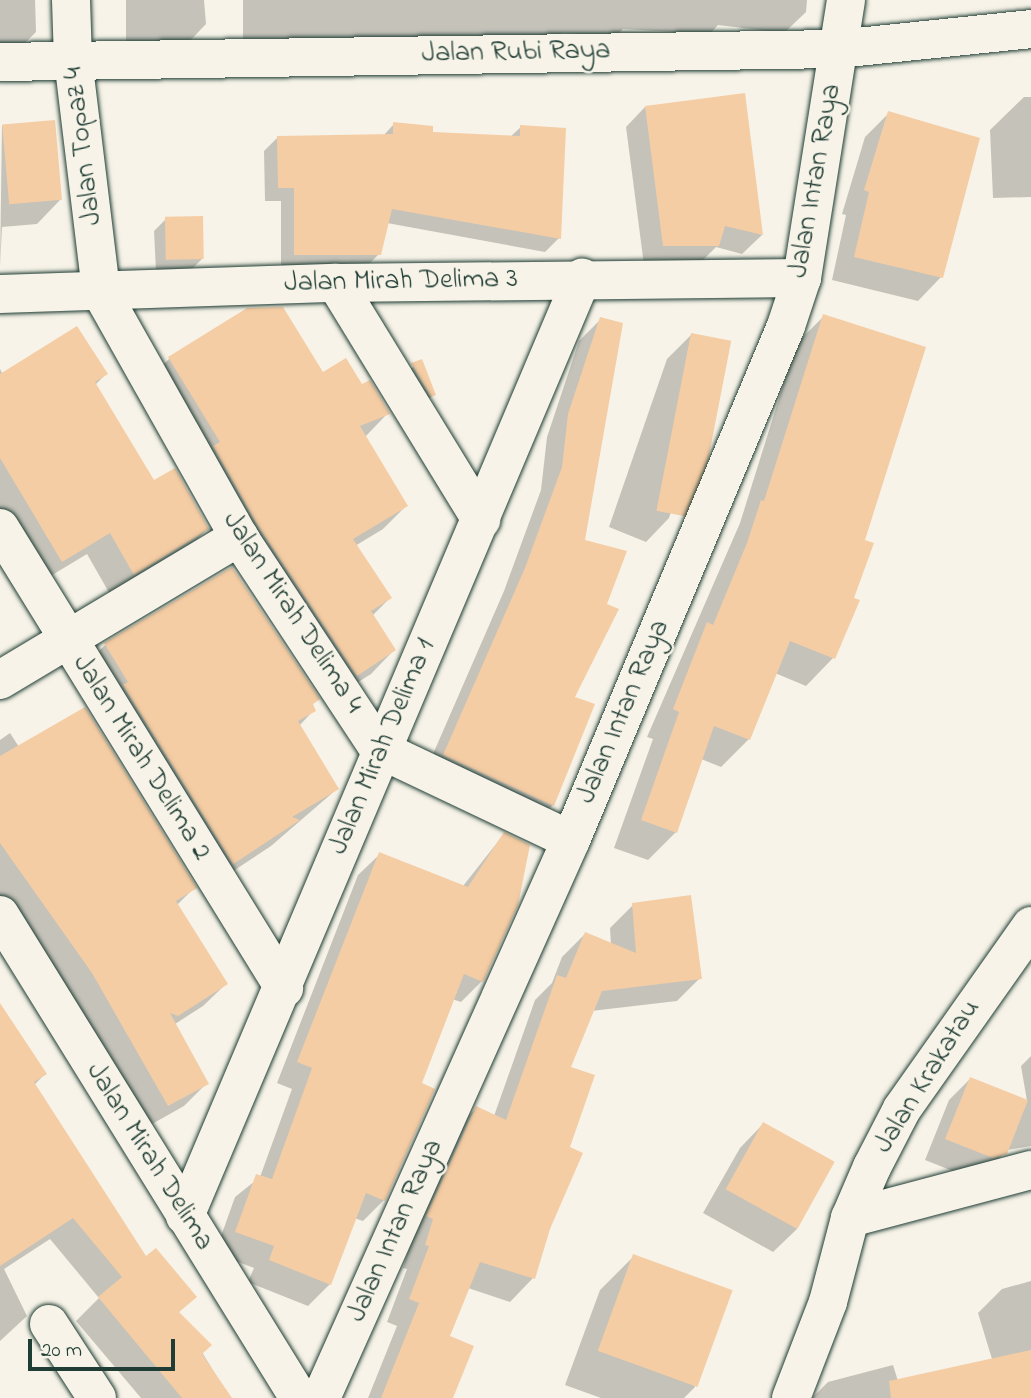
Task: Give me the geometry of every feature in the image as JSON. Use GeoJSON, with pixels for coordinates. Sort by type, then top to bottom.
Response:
{"type":"FeatureCollection","features":[{"type":"Feature","properties":{"kind":"street","name":"Jalan Topaz 4"},"geometry":{"type":"LineString","coordinates":[[71,0],[73,60],[101,292]]}},
{"type":"Feature","properties":{"kind":"street","name":"Jalan Intan Raya"},"geometry":{"type":"LineString","coordinates":[[321,1398],[571,840],[786,326],[802,278],[846,0]]}},
{"type":"Feature","properties":{"kind":"street","name":"Jalan Rubi Raya"},"geometry":{"type":"LineString","coordinates":[[0,62],[838,49],[1031,29]]}},
{"type":"Feature","properties":{"kind":"street","name":"Jalan Mirah Delima 3"},"geometry":{"type":"LineString","coordinates":[[0,294],[582,278],[802,278]]}},
{"type":"Feature","properties":{"kind":"street","name":"Jalan Mirah Delima 1"},"geometry":{"type":"LineString","coordinates":[[185,1216],[284,988],[379,749],[481,520],[582,278]]}},
{"type":"Feature","properties":{"kind":"street"},"geometry":{"type":"LineString","coordinates":[[336,283],[481,520]]}},
{"type":"Feature","properties":{"kind":"street","name":"Jalan Mirah Delima 4"},"geometry":{"type":"LineString","coordinates":[[101,292],[239,537],[379,749]]}},
{"type":"Feature","properties":{"kind":"street","name":"Jalan Mirah Delima 2"},"geometry":{"type":"LineString","coordinates":[[0,528],[284,988]]}},
{"type":"Feature","properties":{"kind":"street"},"geometry":{"type":"LineString","coordinates":[[0,680],[239,537]]}},
{"type":"Feature","properties":{"kind":"street"},"geometry":{"type":"LineString","coordinates":[[379,749],[571,840]]}},
{"type":"Feature","properties":{"kind":"street","name":"Jalan Mirah Delima"},"geometry":{"type":"LineString","coordinates":[[0,915],[299,1398]]}},
{"type":"Feature","properties":{"kind":"street","name":"Jalan Krakatau"},"geometry":{"type":"LineString","coordinates":[[791,1398],[828,1302],[850,1217],[902,1108],[1031,926]]}},
{"type":"Feature","properties":{"kind":"street"},"geometry":{"type":"LineString","coordinates":[[850,1217],[1031,1170]]}},
{"type":"Feature","properties":{"kind":"street"},"geometry":{"type":"LineString","coordinates":[[49,1324],[97,1398]]}},
{"type":"Feature","properties":{"kind":"building"},"geometry":{"type":"Polygon","coordinates":[[[745,93],[763,235],[725,226],[719,246],[663,246],[645,106],[745,93]]]}},
{"type":"Feature","properties":{"kind":"building"},"geometry":{"type":"Polygon","coordinates":[[[888,111],[980,138],[943,278],[854,257],[869,192],[864,190],[888,111]]]}},
{"type":"Feature","properties":{"kind":"building"},"geometry":{"type":"Polygon","coordinates":[[[55,120],[62,200],[9,204],[2,125],[55,120]]]}},
{"type":"Feature","properties":{"kind":"building"},"geometry":{"type":"Polygon","coordinates":[[[393,122],[433,126],[433,132],[520,136],[520,125],[566,128],[561,239],[392,209],[381,255],[294,255],[294,188],[278,188],[277,136],[393,134],[393,122]]]}},
{"type":"Feature","properties":{"kind":"building"},"geometry":{"type":"Polygon","coordinates":[[[203,216],[204,259],[166,260],[165,217],[203,216]]]}},
{"type":"Feature","properties":{"kind":"building"},"geometry":{"type":"Polygon","coordinates":[[[283,307],[323,372],[346,358],[362,384],[370,380],[390,414],[360,426],[408,506],[353,539],[392,598],[371,611],[396,650],[357,676],[258,526],[213,446],[220,442],[168,357],[247,308],[283,307]]]}},
{"type":"Feature","properties":{"kind":"building"},"geometry":{"type":"Polygon","coordinates":[[[823,314],[926,347],[865,540],[874,543],[854,598],[860,600],[835,659],[790,641],[750,740],[714,726],[677,833],[641,820],[679,712],[673,709],[707,622],[713,625],[747,543],[761,500],[764,501],[823,314]]]}},
{"type":"Feature","properties":{"kind":"building"},"geometry":{"type":"Polygon","coordinates":[[[600,317],[623,323],[585,540],[627,551],[607,604],[619,609],[575,697],[595,704],[554,806],[443,755],[525,568],[562,467],[568,414],[600,317]]]}},
{"type":"Feature","properties":{"kind":"building"},"geometry":{"type":"Polygon","coordinates":[[[77,326],[108,374],[95,382],[154,480],[175,468],[209,529],[134,575],[110,533],[62,562],[0,458],[0,374],[77,326]]]}},
{"type":"Feature","properties":{"kind":"building"},"geometry":{"type":"Polygon","coordinates":[[[691,333],[731,341],[697,518],[656,511],[691,333]]]}},
{"type":"Feature","properties":{"kind":"building"},"geometry":{"type":"Polygon","coordinates":[[[422,359],[436,395],[431,397],[411,363],[422,359]]]}},
{"type":"Feature","properties":{"kind":"building"},"geometry":{"type":"Polygon","coordinates":[[[232,567],[320,699],[313,704],[316,711],[298,721],[339,789],[292,817],[300,820],[233,864],[123,685],[128,682],[104,643],[232,567]]]}},
{"type":"Feature","properties":{"kind":"building"},"geometry":{"type":"Polygon","coordinates":[[[85,707],[197,888],[176,901],[228,984],[178,1016],[170,1013],[209,1084],[168,1106],[92,973],[0,843],[0,756],[85,707]]]}},
{"type":"Feature","properties":{"kind":"building"},"geometry":{"type":"Polygon","coordinates":[[[504,832],[530,845],[518,905],[483,982],[464,974],[422,1083],[435,1089],[385,1201],[366,1193],[331,1285],[269,1260],[274,1246],[235,1232],[256,1174],[272,1179],[312,1068],[297,1062],[379,852],[468,887],[504,832]]]}},
{"type":"Feature","properties":{"kind":"building"},"geometry":{"type":"Polygon","coordinates":[[[691,895],[702,979],[602,991],[571,1067],[595,1075],[570,1147],[583,1153],[550,1229],[535,1279],[480,1262],[450,1336],[474,1346],[453,1398],[381,1398],[419,1303],[409,1299],[429,1246],[425,1245],[433,1219],[426,1216],[476,1106],[506,1120],[557,975],[566,978],[585,932],[636,953],[632,903],[691,895]]]}},
{"type":"Feature","properties":{"kind":"building"},"geometry":{"type":"Polygon","coordinates":[[[0,1003],[47,1074],[34,1082],[146,1256],[156,1248],[197,1297],[179,1312],[212,1345],[202,1354],[232,1398],[182,1398],[98,1297],[122,1277],[73,1218],[0,1266],[0,1003]]]}},
{"type":"Feature","properties":{"kind":"building"},"geometry":{"type":"Polygon","coordinates":[[[970,1077],[1028,1100],[1007,1154],[993,1158],[945,1139],[970,1077]]]}},
{"type":"Feature","properties":{"kind":"building"},"geometry":{"type":"Polygon","coordinates":[[[763,1122],[835,1162],[797,1229],[726,1189],[763,1122]]]}},
{"type":"Feature","properties":{"kind":"building"},"geometry":{"type":"Polygon","coordinates":[[[633,1254],[733,1290],[697,1387],[598,1351],[633,1254]]]}},
{"type":"Feature","properties":{"kind":"building"},"geometry":{"type":"Polygon","coordinates":[[[1031,1350],[1031,1398],[891,1398],[889,1381],[1031,1350]]]}}]}
